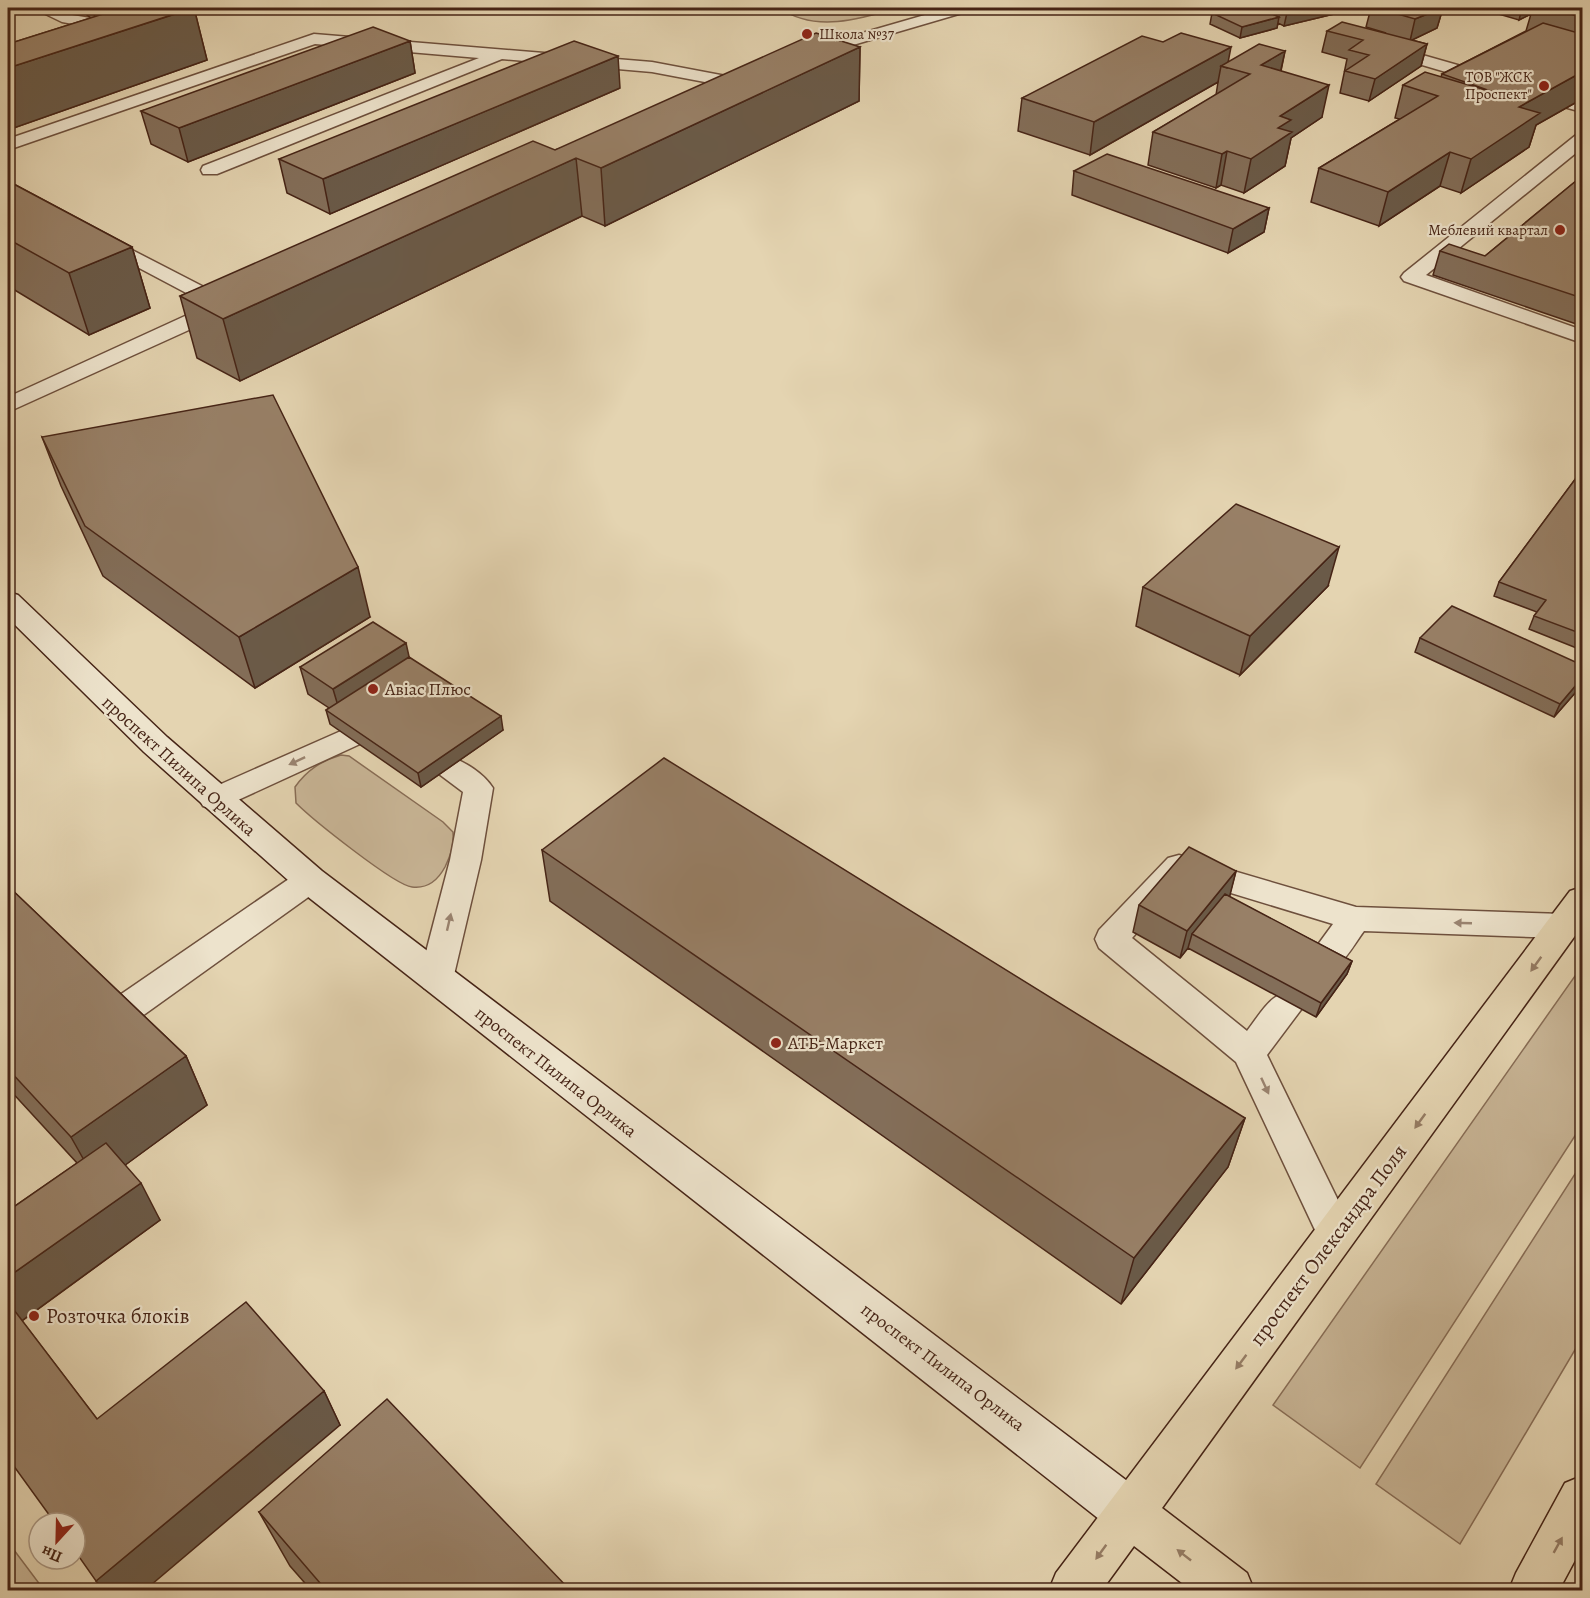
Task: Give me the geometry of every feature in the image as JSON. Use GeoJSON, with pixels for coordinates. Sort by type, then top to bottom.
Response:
{"type":"FeatureCollection","features":[{"type":"Feature","properties":{"kind":"main road","name":"проспект Пилипа Орлика"},"geometry":{"type":"LineString","coordinates":[[8,601],[99,694],[214,799],[310,880],[1130,1513]]}},
{"type":"Feature","properties":{"kind":"main road","name":"проспект Олександра Поля"},"geometry":{"type":"LineString","coordinates":[[1073,1590],[1573,913]]}},
{"type":"Feature","properties":{"kind":"main road"},"geometry":{"type":"LineString","coordinates":[[1533,1590],[1582,1500]]}},
{"type":"Feature","properties":{"kind":"main road"},"geometry":{"type":"LineString","coordinates":[[1130,1513],[1230,1590]]}},
{"type":"Feature","properties":{"kind":"lane"},"geometry":{"type":"LineString","coordinates":[[41,8],[68,19],[118,27],[145,8]]}},
{"type":"Feature","properties":{"kind":"lane"},"geometry":{"type":"LineString","coordinates":[[789,60],[964,8]]}},
{"type":"Feature","properties":{"kind":"lane"},"geometry":{"type":"LineString","coordinates":[[8,145],[314,39],[652,67],[726,81]]}},
{"type":"Feature","properties":{"kind":"lane"},"geometry":{"type":"LineString","coordinates":[[1370,45],[1582,107]]}},
{"type":"Feature","properties":{"kind":"lane"},"geometry":{"type":"LineString","coordinates":[[210,170],[500,55]]}},
{"type":"Feature","properties":{"kind":"lane"},"geometry":{"type":"LineString","coordinates":[[694,95],[747,74]]}},
{"type":"Feature","properties":{"kind":"lane"},"geometry":{"type":"LineString","coordinates":[[1582,139],[1411,278],[1582,337]]}},
{"type":"Feature","properties":{"kind":"lane"},"geometry":{"type":"LineString","coordinates":[[78,228],[226,306]]}},
{"type":"Feature","properties":{"kind":"lane"},"geometry":{"type":"LineString","coordinates":[[8,405],[246,297]]}},
{"type":"Feature","properties":{"kind":"lane"},"geometry":{"type":"LineString","coordinates":[[214,799],[350,737]]}},
{"type":"Feature","properties":{"kind":"lane"},"geometry":{"type":"LineString","coordinates":[[436,979],[455,895],[473,833],[478,788],[449,767]]}},
{"type":"Feature","properties":{"kind":"lane"},"geometry":{"type":"LineString","coordinates":[[1336,1235],[1249,1053],[1111,939],[1179,866],[1356,919],[1573,913]]}},
{"type":"Feature","properties":{"kind":"lane"},"geometry":{"type":"LineString","coordinates":[[126,1009],[310,880]]}},
{"type":"Feature","properties":{"kind":"lane"},"geometry":{"type":"LineString","coordinates":[[1322,961],[1356,919]]}},
{"type":"Feature","properties":{"kind":"lane"},"geometry":{"type":"LineString","coordinates":[[1249,1053],[1290,1003]]}},
{"type":"Feature","properties":{"kind":"shaded area"},"geometry":{"type":"Polygon","coordinates":[[[780,8],[897,8],[838,22],[822,22],[793,16],[780,8]]]}},
{"type":"Feature","properties":{"kind":"shaded area"},"geometry":{"type":"Polygon","coordinates":[[[341,755],[349,756],[443,822],[453,832],[449,858],[442,872],[432,883],[423,887],[412,887],[389,875],[318,823],[296,803],[295,787],[304,776],[321,763],[341,755]]]}},
{"type":"Feature","properties":{"kind":"shaded area"},"geometry":{"type":"Polygon","coordinates":[[[1582,966],[1582,1125],[1360,1468],[1273,1405],[1582,966]]]}},
{"type":"Feature","properties":{"kind":"shaded area"},"geometry":{"type":"Polygon","coordinates":[[[1582,1163],[1582,1338],[1460,1544],[1376,1484],[1582,1163]]]}},
{"type":"Feature","properties":{"kind":"shaded area"},"geometry":{"type":"Polygon","coordinates":[[[8,1542],[27,1567],[27,1571],[30,1571],[44,1590],[8,1590],[8,1542]]]}},
{"type":"Feature","properties":{"kind":"building"},"geometry":{"type":"Polygon","coordinates":[[[88,8],[106,8],[93,11],[88,8]]]}},
{"type":"Feature","properties":{"kind":"building"},"geometry":{"type":"Polygon","coordinates":[[[122,8],[193,8],[8,68],[8,44],[122,8]]]}},
{"type":"Feature","properties":{"kind":"building"},"geometry":{"type":"Polygon","coordinates":[[[1233,8],[1258,8],[1279,17],[1242,27],[1212,13],[1233,8]]]}},
{"type":"Feature","properties":{"kind":"building"},"geometry":{"type":"Polygon","coordinates":[[[1377,8],[1442,8],[1415,19],[1377,8]]]}},
{"type":"Feature","properties":{"kind":"building"},"geometry":{"type":"Polygon","coordinates":[[[1548,8],[1582,8],[1582,17],[1548,8]]]}},
{"type":"Feature","properties":{"kind":"building"},"geometry":{"type":"Polygon","coordinates":[[[1342,22],[1427,44],[1375,79],[1345,71],[1369,55],[1349,50],[1363,40],[1327,31],[1342,22]]]}},
{"type":"Feature","properties":{"kind":"building"},"geometry":{"type":"Polygon","coordinates":[[[1543,23],[1582,34],[1582,72],[1519,107],[1540,113],[1471,159],[1450,152],[1388,192],[1319,168],[1438,96],[1403,85],[1425,72],[1496,93],[1442,74],[1543,23]]]}},
{"type":"Feature","properties":{"kind":"building"},"geometry":{"type":"Polygon","coordinates":[[[373,27],[410,41],[179,128],[141,111],[373,27]]]}},
{"type":"Feature","properties":{"kind":"building"},"geometry":{"type":"Polygon","coordinates":[[[816,33],[860,47],[601,168],[576,158],[223,319],[180,296],[533,141],[555,150],[816,33]]]}},
{"type":"Feature","properties":{"kind":"building"},"geometry":{"type":"Polygon","coordinates":[[[1181,33],[1231,47],[1094,122],[1022,98],[1142,36],[1163,42],[1181,33]]]}},
{"type":"Feature","properties":{"kind":"building"},"geometry":{"type":"Polygon","coordinates":[[[574,41],[618,56],[323,179],[279,159],[574,41]]]}},
{"type":"Feature","properties":{"kind":"building"},"geometry":{"type":"Polygon","coordinates":[[[1259,44],[1285,51],[1261,65],[1329,85],[1280,116],[1291,120],[1278,128],[1292,132],[1251,159],[1227,151],[1222,154],[1153,132],[1250,74],[1221,66],[1259,44]]]}},
{"type":"Feature","properties":{"kind":"building"},"geometry":{"type":"Polygon","coordinates":[[[1107,154],[1269,208],[1233,229],[1074,171],[1107,154]]]}},
{"type":"Feature","properties":{"kind":"building","name":"Меблевий квартал"},"geometry":{"type":"Polygon","coordinates":[[[1582,176],[1582,298],[1440,251],[1449,244],[1485,256],[1582,176]]]}},
{"type":"Feature","properties":{"kind":"building"},"geometry":{"type":"Polygon","coordinates":[[[8,181],[132,247],[69,273],[8,239],[8,181]]]}},
{"type":"Feature","properties":{"kind":"building"},"geometry":{"type":"Polygon","coordinates":[[[273,395],[358,567],[239,637],[85,526],[42,437],[273,395]]]}},
{"type":"Feature","properties":{"kind":"building"},"geometry":{"type":"Polygon","coordinates":[[[1582,470],[1582,634],[1534,616],[1546,600],[1499,582],[1582,470]]]}},
{"type":"Feature","properties":{"kind":"building"},"geometry":{"type":"Polygon","coordinates":[[[1236,504],[1339,547],[1250,636],[1143,587],[1236,504]]]}},
{"type":"Feature","properties":{"kind":"building"},"geometry":{"type":"Polygon","coordinates":[[[1452,606],[1582,665],[1582,678],[1560,704],[1420,638],[1452,606]]]}},
{"type":"Feature","properties":{"kind":"building"},"geometry":{"type":"Polygon","coordinates":[[[373,622],[406,643],[333,689],[300,667],[373,622]]]}},
{"type":"Feature","properties":{"kind":"building"},"geometry":{"type":"Polygon","coordinates":[[[409,657],[501,716],[418,773],[326,710],[409,657]]]}},
{"type":"Feature","properties":{"kind":"building"},"geometry":{"type":"Polygon","coordinates":[[[664,758],[1245,1118],[1134,1258],[542,850],[664,758]]]}},
{"type":"Feature","properties":{"kind":"building"},"geometry":{"type":"Polygon","coordinates":[[[1189,847],[1236,871],[1187,931],[1139,905],[1189,847]]]}},
{"type":"Feature","properties":{"kind":"building"},"geometry":{"type":"Polygon","coordinates":[[[8,886],[186,1056],[71,1137],[8,1069],[8,886]]]}},
{"type":"Feature","properties":{"kind":"building"},"geometry":{"type":"Polygon","coordinates":[[[1225,894],[1352,961],[1321,1003],[1192,934],[1225,894]]]}},
{"type":"Feature","properties":{"kind":"building"},"geometry":{"type":"Polygon","coordinates":[[[106,1143],[141,1183],[8,1277],[8,1211],[106,1143]]]}},
{"type":"Feature","properties":{"kind":"building"},"geometry":{"type":"Polygon","coordinates":[[[8,1302],[97,1419],[246,1302],[324,1391],[96,1581],[87,1568],[87,1511],[46,1511],[8,1458],[8,1302]]]}},
{"type":"Feature","properties":{"kind":"building"},"geometry":{"type":"Polygon","coordinates":[[[387,1399],[570,1590],[326,1590],[259,1512],[387,1399]]]}},
{"type":"Feature","properties":{"kind":"place","name":"Школа №37"},"geometry":{"type":"Point","coordinates":[807,34]}},
{"type":"Feature","properties":{"kind":"place","name":"ТОВ \"ЖСК Проспект\""},"geometry":{"type":"Point","coordinates":[1544,86]}},
{"type":"Feature","properties":{"kind":"place","name":"Меблевий квартал"},"geometry":{"type":"Point","coordinates":[1560,230]}},
{"type":"Feature","properties":{"kind":"place","name":"Авіас Плюс"},"geometry":{"type":"Point","coordinates":[373,689]}},
{"type":"Feature","properties":{"kind":"place","name":"АТБ-Маркет"},"geometry":{"type":"Point","coordinates":[776,1043]}},
{"type":"Feature","properties":{"kind":"place","name":"Розточка блоків"},"geometry":{"type":"Point","coordinates":[34,1316]}}]}
